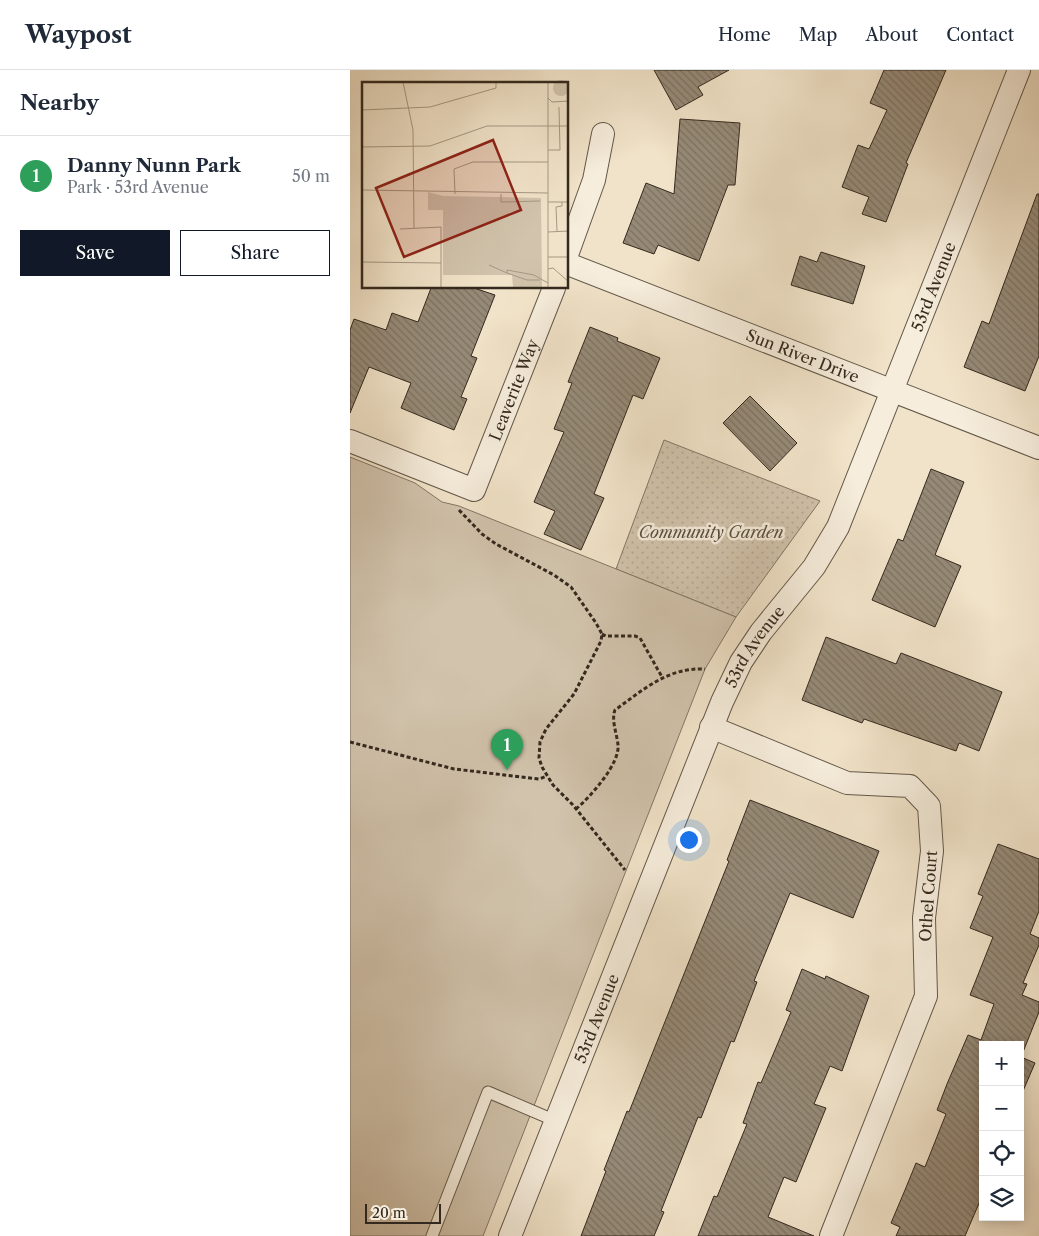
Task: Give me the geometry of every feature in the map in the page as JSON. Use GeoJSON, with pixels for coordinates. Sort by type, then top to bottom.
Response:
{"type":"FeatureCollection","features":[{"type":"Feature","properties":{"kind":"street","name":"53rd Avenue"},"geometry":{"type":"LineString","coordinates":[[510,1236],[711,728],[741,662],[761,632],[814,567],[838,527],[1019,70]]}},
{"type":"Feature","properties":{"kind":"street"},"geometry":{"type":"LineString","coordinates":[[569,249],[594,180],[603,134]]}},
{"type":"Feature","properties":{"kind":"street","name":"Sun River Drive"},"geometry":{"type":"LineString","coordinates":[[569,264],[1039,448]]}},
{"type":"Feature","properties":{"kind":"street","name":"Leaverite Way"},"geometry":{"type":"LineString","coordinates":[[466,498],[554,289]]}},
{"type":"Feature","properties":{"kind":"street"},"geometry":{"type":"LineString","coordinates":[[350,441],[466,498]]}},
{"type":"Feature","properties":{"kind":"street","name":"Othel Court"},"geometry":{"type":"LineString","coordinates":[[711,728],[847,783],[910,786],[929,806],[932,850],[924,918],[926,996],[831,1236]]}},
{"type":"Feature","properties":{"kind":"lane"},"geometry":{"type":"LineString","coordinates":[[432,1236],[488,1092],[556,1121]]}},
{"type":"Feature","properties":{"kind":"path"},"geometry":{"type":"LineString","coordinates":[[466,498],[458,511],[496,544],[554,575],[571,587],[602,634],[602,641],[574,694],[559,711],[542,736],[539,758],[547,776],[558,792],[576,809],[625,870]]}},
{"type":"Feature","properties":{"kind":"path"},"geometry":{"type":"LineString","coordinates":[[602,634],[606,636],[635,636],[640,638],[662,677]]}},
{"type":"Feature","properties":{"kind":"path"},"geometry":{"type":"LineString","coordinates":[[576,809],[590,796],[616,757],[618,749],[614,719],[615,710],[652,682],[662,677],[696,669],[705,669]]}},
{"type":"Feature","properties":{"kind":"path"},"geometry":{"type":"LineString","coordinates":[[350,742],[454,769],[539,779],[547,776]]}},
{"type":"Feature","properties":{"kind":"green space","name":"Community Garden"},"geometry":{"type":"Polygon","coordinates":[[[664,440],[820,501],[736,617],[616,569],[664,440]]]}},
{"type":"Feature","properties":{"kind":"green space"},"geometry":{"type":"Polygon","coordinates":[[[350,457],[415,483],[442,502],[459,506],[736,617],[705,669],[483,1236],[350,1236],[350,457]]]}},
{"type":"Feature","properties":{"kind":"building"},"geometry":{"type":"Polygon","coordinates":[[[654,70],[729,70],[698,87],[703,95],[676,110],[654,70]]]}},
{"type":"Feature","properties":{"kind":"building"},"geometry":{"type":"Polygon","coordinates":[[[884,70],[946,70],[906,163],[908,164],[886,222],[862,214],[869,197],[842,187],[858,145],[869,149],[887,110],[870,103],[884,70]]]}},
{"type":"Feature","properties":{"kind":"building"},"geometry":{"type":"Polygon","coordinates":[[[680,119],[740,123],[735,185],[728,185],[699,261],[658,245],[654,254],[623,243],[646,183],[674,194],[680,119]]]}},
{"type":"Feature","properties":{"kind":"building"},"geometry":{"type":"Polygon","coordinates":[[[1037,194],[1039,194],[1039,356],[1025,391],[964,367],[982,321],[989,324],[1037,194]]]}},
{"type":"Feature","properties":{"kind":"building"},"geometry":{"type":"Polygon","coordinates":[[[821,252],[865,266],[853,304],[791,285],[800,256],[817,262],[821,252]]]}},
{"type":"Feature","properties":{"kind":"building"},"geometry":{"type":"Polygon","coordinates":[[[431,289],[477,289],[495,295],[471,356],[477,358],[461,397],[467,399],[454,430],[401,408],[411,383],[369,367],[350,413],[350,330],[354,319],[386,330],[392,313],[418,322],[431,289]]]}},
{"type":"Feature","properties":{"kind":"building"},"geometry":{"type":"Polygon","coordinates":[[[590,327],[618,338],[617,341],[660,358],[643,399],[633,395],[594,494],[604,498],[581,550],[544,534],[555,511],[534,502],[564,432],[554,429],[572,383],[568,382],[590,327]]]}},
{"type":"Feature","properties":{"kind":"building"},"geometry":{"type":"Polygon","coordinates":[[[750,396],[797,443],[770,471],[723,423],[750,396]]]}},
{"type":"Feature","properties":{"kind":"building"},"geometry":{"type":"Polygon","coordinates":[[[931,469],[964,482],[935,555],[961,566],[935,627],[872,600],[898,539],[903,541],[931,469]]]}},
{"type":"Feature","properties":{"kind":"building"},"geometry":{"type":"Polygon","coordinates":[[[826,637],[896,664],[901,653],[1002,692],[979,751],[959,743],[956,751],[864,719],[862,723],[802,700],[826,637]]]}},
{"type":"Feature","properties":{"kind":"building"},"geometry":{"type":"Polygon","coordinates":[[[750,800],[879,851],[853,918],[790,893],[754,981],[757,982],[734,1042],[731,1041],[701,1118],[698,1117],[661,1211],[664,1212],[654,1236],[581,1236],[627,1111],[629,1112],[729,861],[727,860],[750,800]]]}},
{"type":"Feature","properties":{"kind":"building"},"geometry":{"type":"Polygon","coordinates":[[[998,844],[1039,859],[1039,911],[1030,934],[1039,938],[1039,945],[1023,983],[1027,984],[1022,995],[1039,1002],[1039,1012],[1024,1050],[1024,1041],[979,1041],[979,1203],[965,1236],[896,1236],[900,1227],[891,1223],[916,1163],[925,1167],[946,1114],[937,1110],[947,1084],[968,1035],[981,1040],[994,1004],[970,995],[993,937],[970,928],[983,896],[978,894],[998,844]]]}},
{"type":"Feature","properties":{"kind":"building"},"geometry":{"type":"Polygon","coordinates":[[[802,969],[825,979],[826,976],[869,996],[842,1071],[830,1066],[814,1104],[826,1108],[796,1182],[784,1177],[768,1217],[814,1236],[698,1236],[714,1196],[717,1197],[747,1124],[743,1123],[758,1082],[761,1083],[791,1012],[786,1010],[802,969]]]}},
{"type":"Feature","properties":{"kind":"building"},"geometry":{"type":"Polygon","coordinates":[[[1024,1058],[1035,1063],[1024,1089],[1024,1058]]]}},
{"type":"Feature","properties":{"kind":"place","name":"Danny Nunn Park"},"geometry":{"type":"Point","coordinates":[507,770]}}]}
